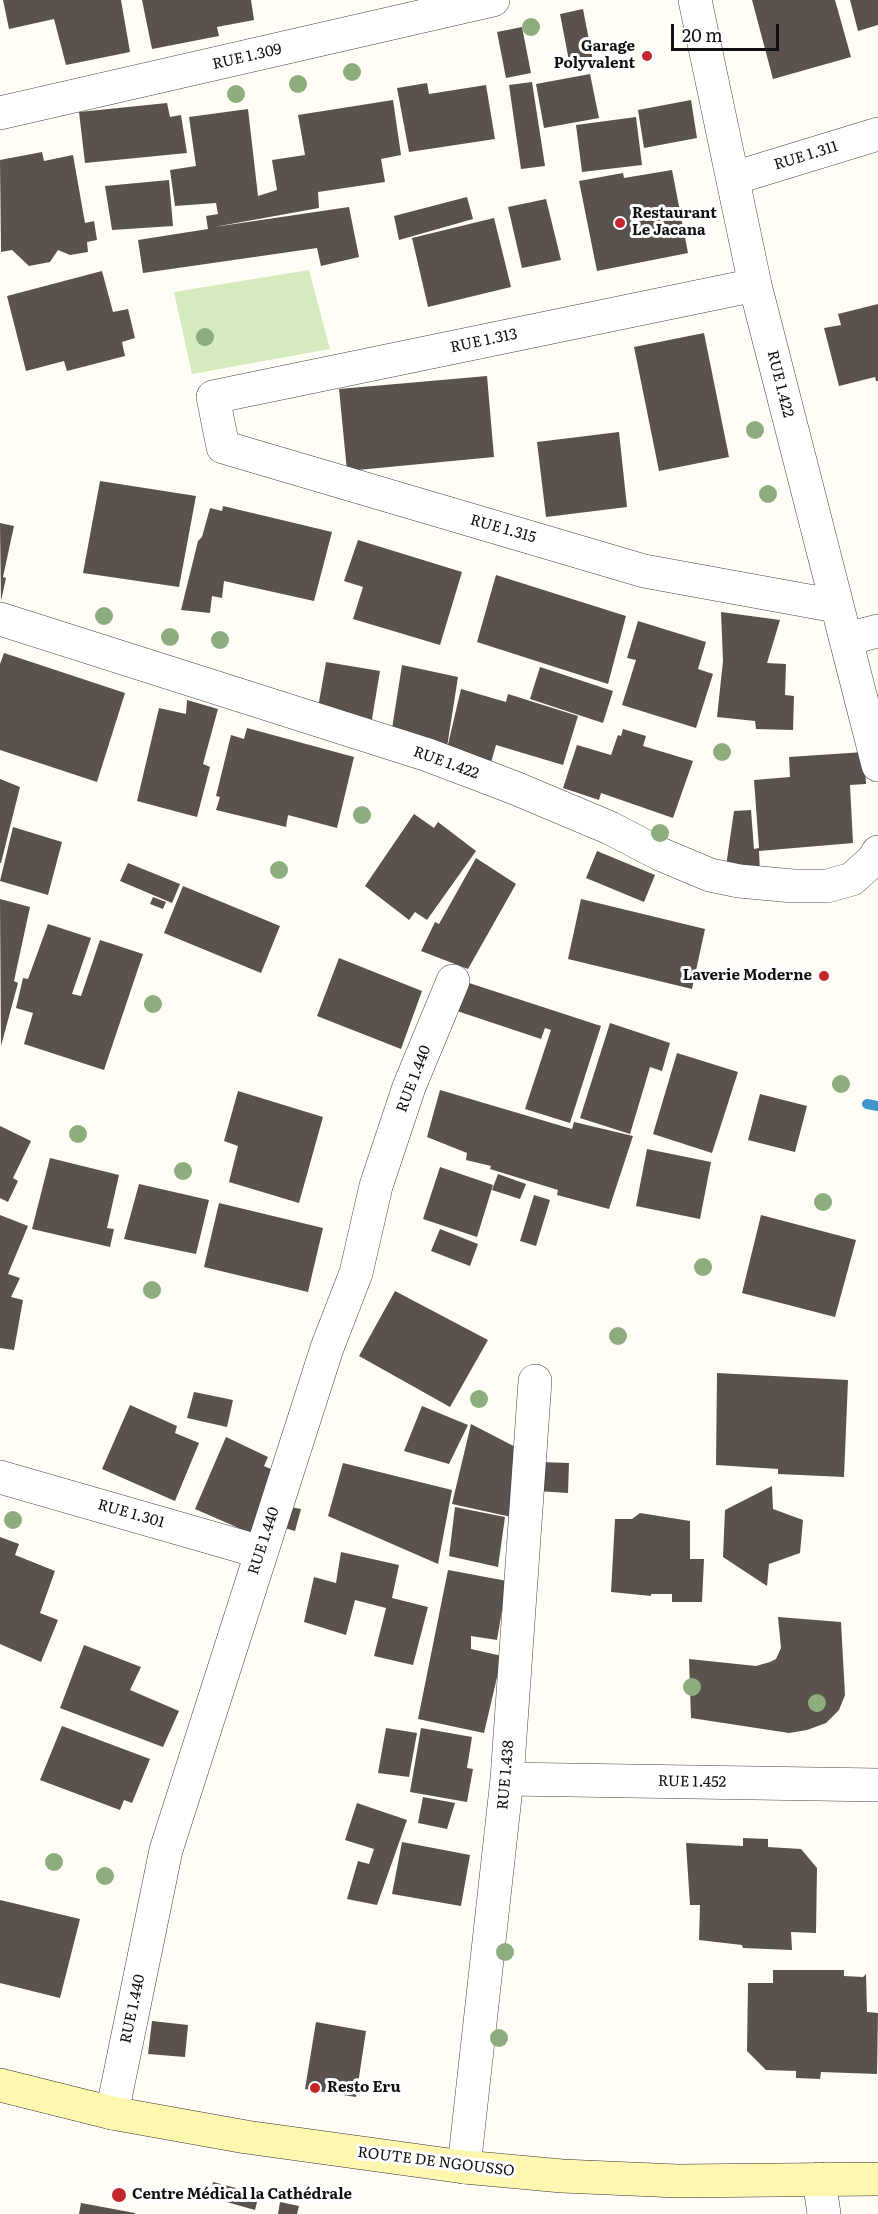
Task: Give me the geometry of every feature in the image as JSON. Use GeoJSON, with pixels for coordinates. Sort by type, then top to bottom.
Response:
{"type":"FeatureCollection","features":[{"type":"Feature","properties":{"kind":"main road","name":"ROUTE DE NGOUSSO"},"geometry":{"type":"LineString","coordinates":[[0,2085],[112,2113],[246,2137],[464,2167],[678,2181],[878,2179]]}},
{"type":"Feature","properties":{"kind":"street","name":"RUE 1.309"},"geometry":{"type":"LineString","coordinates":[[0,113],[493,0]]}},
{"type":"Feature","properties":{"kind":"street","name":"RUE 1.422"},"geometry":{"type":"LineString","coordinates":[[695,0],[755,285],[878,765]]}},
{"type":"Feature","properties":{"kind":"street","name":"RUE 1.311"},"geometry":{"type":"LineString","coordinates":[[734,178],[878,134]]}},
{"type":"Feature","properties":{"kind":"street","name":"RUE 1.313"},"geometry":{"type":"LineString","coordinates":[[213,397],[755,285]]}},
{"type":"Feature","properties":{"kind":"street","name":"RUE 1.315"},"geometry":{"type":"LineString","coordinates":[[213,397],[224,447],[644,571],[836,606]]}},
{"type":"Feature","properties":{"kind":"street","name":"RUE 1.422"},"geometry":{"type":"LineString","coordinates":[[0,619],[428,755],[610,828],[660,854],[710,875],[740,881],[793,886],[827,886],[852,879],[874,859],[878,852]]}},
{"type":"Feature","properties":{"kind":"street"},"geometry":{"type":"LineString","coordinates":[[846,639],[878,630]]}},
{"type":"Feature","properties":{"kind":"street","name":"RUE 1.440"},"geometry":{"type":"LineString","coordinates":[[112,2113],[166,1850],[327,1348],[356,1273],[376,1186],[409,1087],[453,981]]}},
{"type":"Feature","properties":{"kind":"street","name":"RUE 1.438"},"geometry":{"type":"LineString","coordinates":[[464,2167],[507,1779],[536,1381]]}},
{"type":"Feature","properties":{"kind":"street","name":"RUE 1.301"},"geometry":{"type":"LineString","coordinates":[[0,1477],[261,1552]]}},
{"type":"Feature","properties":{"kind":"street","name":"RUE 1.452"},"geometry":{"type":"LineString","coordinates":[[507,1779],[878,1785]]}},
{"type":"Feature","properties":{"kind":"street"},"geometry":{"type":"LineString","coordinates":[[819,2179],[824,2214]]}},
{"type":"Feature","properties":{"kind":"green space"},"geometry":{"type":"Polygon","coordinates":[[[309,270],[330,349],[192,374],[174,292],[309,270]]]}},
{"type":"Feature","properties":{"kind":"building"},"geometry":{"type":"Polygon","coordinates":[[[3,0],[121,0],[130,52],[66,65],[54,19],[9,29],[3,0]]]}},
{"type":"Feature","properties":{"kind":"building"},"geometry":{"type":"Polygon","coordinates":[[[142,0],[251,0],[254,20],[217,27],[219,36],[152,49],[142,0]]]}},
{"type":"Feature","properties":{"kind":"building"},"geometry":{"type":"Polygon","coordinates":[[[752,0],[835,0],[851,57],[773,79],[752,0]]]}},
{"type":"Feature","properties":{"kind":"building"},"geometry":{"type":"Polygon","coordinates":[[[850,0],[878,0],[878,25],[858,31],[850,0]]]}},
{"type":"Feature","properties":{"kind":"building"},"geometry":{"type":"Polygon","coordinates":[[[583,9],[593,61],[570,66],[560,14],[583,9]]]}},
{"type":"Feature","properties":{"kind":"building"},"geometry":{"type":"Polygon","coordinates":[[[522,27],[531,73],[506,78],[497,32],[522,27]]]}},
{"type":"Feature","properties":{"kind":"building"},"geometry":{"type":"Polygon","coordinates":[[[590,74],[599,118],[544,128],[536,84],[590,74]]]}},
{"type":"Feature","properties":{"kind":"building"},"geometry":{"type":"Polygon","coordinates":[[[532,82],[545,166],[521,169],[509,85],[532,82]]]}},
{"type":"Feature","properties":{"kind":"building"},"geometry":{"type":"Polygon","coordinates":[[[427,83],[429,94],[486,85],[495,139],[409,152],[397,88],[427,83]]]}},
{"type":"Feature","properties":{"kind":"building"},"geometry":{"type":"Polygon","coordinates":[[[393,100],[401,155],[381,159],[385,182],[318,192],[319,208],[214,227],[349,207],[359,257],[321,266],[317,248],[143,273],[138,240],[208,229],[206,216],[218,214],[216,203],[175,206],[170,170],[196,166],[189,117],[248,109],[258,196],[277,190],[272,160],[305,155],[298,115],[393,100]]]}},
{"type":"Feature","properties":{"kind":"building"},"geometry":{"type":"Polygon","coordinates":[[[691,100],[697,138],[644,148],[638,110],[691,100]]]}},
{"type":"Feature","properties":{"kind":"building"},"geometry":{"type":"Polygon","coordinates":[[[167,103],[170,117],[181,115],[187,153],[85,163],[79,112],[167,103]]]}},
{"type":"Feature","properties":{"kind":"building"},"geometry":{"type":"Polygon","coordinates":[[[636,117],[642,165],[582,172],[576,125],[636,117]]]}},
{"type":"Feature","properties":{"kind":"building"},"geometry":{"type":"Polygon","coordinates":[[[42,152],[44,161],[73,155],[85,223],[94,221],[97,240],[87,242],[88,252],[70,255],[58,250],[50,262],[29,266],[12,250],[1,252],[0,160],[42,152]]]}},
{"type":"Feature","properties":{"kind":"building"},"geometry":{"type":"Polygon","coordinates":[[[672,170],[688,253],[597,271],[579,181],[623,173],[624,178],[672,170]]]}},
{"type":"Feature","properties":{"kind":"building"},"geometry":{"type":"Polygon","coordinates":[[[169,180],[173,226],[112,230],[105,186],[169,180]]]}},
{"type":"Feature","properties":{"kind":"building"},"geometry":{"type":"Polygon","coordinates":[[[467,197],[473,219],[399,240],[394,216],[467,197]]]}},
{"type":"Feature","properties":{"kind":"building"},"geometry":{"type":"Polygon","coordinates":[[[546,199],[561,260],[522,268],[508,207],[546,199]]]}},
{"type":"Feature","properties":{"kind":"building"},"geometry":{"type":"Polygon","coordinates":[[[494,218],[511,287],[428,307],[412,238],[494,218]]]}},
{"type":"Feature","properties":{"kind":"building"},"geometry":{"type":"Polygon","coordinates":[[[102,271],[113,312],[128,309],[135,338],[122,342],[125,356],[67,371],[64,361],[26,371],[7,296],[102,271]]]}},
{"type":"Feature","properties":{"kind":"building"},"geometry":{"type":"Polygon","coordinates":[[[878,304],[878,381],[875,377],[839,386],[824,328],[841,325],[838,314],[878,304]]]}},
{"type":"Feature","properties":{"kind":"building"},"geometry":{"type":"Polygon","coordinates":[[[704,333],[729,457],[659,471],[634,347],[704,333]]]}},
{"type":"Feature","properties":{"kind":"building"},"geometry":{"type":"Polygon","coordinates":[[[487,376],[494,457],[347,471],[339,389],[487,376]]]}},
{"type":"Feature","properties":{"kind":"building"},"geometry":{"type":"Polygon","coordinates":[[[619,432],[627,507],[546,517],[537,442],[619,432]]]}},
{"type":"Feature","properties":{"kind":"building"},"geometry":{"type":"Polygon","coordinates":[[[100,481],[196,496],[179,587],[83,573],[100,481]]]}},
{"type":"Feature","properties":{"kind":"building"},"geometry":{"type":"Polygon","coordinates":[[[223,506],[332,532],[314,601],[224,581],[222,598],[212,596],[210,613],[181,610],[198,541],[202,537],[210,508],[222,511],[223,506]]]}},
{"type":"Feature","properties":{"kind":"building"},"geometry":{"type":"Polygon","coordinates":[[[0,523],[14,526],[3,577],[6,578],[1,601],[0,523]]]}},
{"type":"Feature","properties":{"kind":"building"},"geometry":{"type":"Polygon","coordinates":[[[358,540],[462,572],[440,645],[353,619],[363,587],[344,581],[358,540]]]}},
{"type":"Feature","properties":{"kind":"building"},"geometry":{"type":"Polygon","coordinates":[[[496,575],[626,616],[608,684],[477,642],[496,575]]]}},
{"type":"Feature","properties":{"kind":"building"},"geometry":{"type":"Polygon","coordinates":[[[721,612],[780,620],[767,663],[786,664],[785,695],[794,696],[793,730],[756,729],[755,721],[717,717],[723,661],[721,612]]]}},
{"type":"Feature","properties":{"kind":"building"},"geometry":{"type":"Polygon","coordinates":[[[638,621],[706,642],[698,669],[713,674],[696,728],[622,705],[636,660],[627,658],[638,621]]]}},
{"type":"Feature","properties":{"kind":"building"},"geometry":{"type":"Polygon","coordinates":[[[4,653],[125,693],[97,782],[0,750],[0,664],[4,653]]]}},
{"type":"Feature","properties":{"kind":"building"},"geometry":{"type":"Polygon","coordinates":[[[326,662],[380,671],[370,731],[316,719],[326,662]]]}},
{"type":"Feature","properties":{"kind":"building"},"geometry":{"type":"Polygon","coordinates":[[[402,665],[458,677],[447,747],[391,735],[402,665]]]}},
{"type":"Feature","properties":{"kind":"building"},"geometry":{"type":"Polygon","coordinates":[[[540,667],[613,691],[603,723],[530,699],[540,667]]]}},
{"type":"Feature","properties":{"kind":"building"},"geometry":{"type":"Polygon","coordinates":[[[461,689],[506,702],[508,694],[578,716],[563,765],[496,745],[490,766],[446,753],[461,689]]]}},
{"type":"Feature","properties":{"kind":"building"},"geometry":{"type":"Polygon","coordinates":[[[187,700],[218,709],[203,764],[210,767],[197,817],[137,801],[159,708],[186,714],[187,700]]]}},
{"type":"Feature","properties":{"kind":"building"},"geometry":{"type":"Polygon","coordinates":[[[247,728],[354,757],[337,828],[288,815],[286,827],[216,810],[220,797],[216,796],[231,735],[244,739],[247,728]]]}},
{"type":"Feature","properties":{"kind":"building"},"geometry":{"type":"Polygon","coordinates":[[[623,729],[646,736],[643,746],[693,761],[673,818],[601,793],[599,800],[563,788],[577,745],[611,755],[618,735],[621,736],[623,729]]]}},
{"type":"Feature","properties":{"kind":"building"},"geometry":{"type":"Polygon","coordinates":[[[864,752],[866,784],[850,785],[853,843],[759,851],[760,873],[725,873],[734,811],[751,810],[754,849],[759,848],[754,780],[790,777],[789,757],[864,752]]]}},
{"type":"Feature","properties":{"kind":"building"},"geometry":{"type":"Polygon","coordinates":[[[0,779],[20,787],[1,863],[0,863],[0,779]]]}},
{"type":"Feature","properties":{"kind":"building"},"geometry":{"type":"Polygon","coordinates":[[[414,814],[434,828],[438,822],[476,851],[427,920],[415,912],[409,920],[365,886],[414,814]]]}},
{"type":"Feature","properties":{"kind":"building"},"geometry":{"type":"Polygon","coordinates":[[[13,827],[62,842],[48,895],[0,881],[13,827]]]}},
{"type":"Feature","properties":{"kind":"building"},"geometry":{"type":"Polygon","coordinates":[[[597,851],[655,875],[644,902],[586,878],[597,851]]]}},
{"type":"Feature","properties":{"kind":"building"},"geometry":{"type":"Polygon","coordinates":[[[476,858],[516,884],[468,969],[421,951],[435,922],[439,924],[476,858]]]}},
{"type":"Feature","properties":{"kind":"building"},"geometry":{"type":"Polygon","coordinates":[[[128,863],[180,884],[172,903],[120,881],[128,863]]]}},
{"type":"Feature","properties":{"kind":"building"},"geometry":{"type":"Polygon","coordinates":[[[183,886],[280,926],[261,973],[164,933],[183,886]]]}},
{"type":"Feature","properties":{"kind":"building"},"geometry":{"type":"Polygon","coordinates":[[[153,897],[166,902],[163,909],[150,904],[153,897]]]}},
{"type":"Feature","properties":{"kind":"building"},"geometry":{"type":"Polygon","coordinates":[[[0,899],[30,907],[14,981],[18,983],[1,1046],[0,899]]]}},
{"type":"Feature","properties":{"kind":"building"},"geometry":{"type":"Polygon","coordinates":[[[581,899],[705,929],[692,989],[568,959],[581,899]]]}},
{"type":"Feature","properties":{"kind":"building"},"geometry":{"type":"Polygon","coordinates":[[[48,924],[91,938],[72,994],[81,996],[100,940],[143,954],[104,1070],[24,1044],[33,1013],[16,1008],[23,978],[28,979],[48,924]]]}},
{"type":"Feature","properties":{"kind":"building"},"geometry":{"type":"Polygon","coordinates":[[[339,958],[422,991],[401,1049],[317,1016],[339,958]]]}},
{"type":"Feature","properties":{"kind":"building"},"geometry":{"type":"Polygon","coordinates":[[[466,982],[601,1026],[570,1123],[525,1109],[551,1030],[545,1028],[541,1039],[457,1011],[466,982]]]}},
{"type":"Feature","properties":{"kind":"building"},"geometry":{"type":"Polygon","coordinates":[[[610,1023],[670,1043],[662,1071],[650,1067],[630,1134],[580,1118],[610,1023]]]}},
{"type":"Feature","properties":{"kind":"building"},"geometry":{"type":"Polygon","coordinates":[[[677,1053],[738,1072],[712,1153],[653,1134],[677,1053]]]}},
{"type":"Feature","properties":{"kind":"building"},"geometry":{"type":"Polygon","coordinates":[[[440,1090],[572,1129],[574,1122],[633,1136],[609,1209],[557,1195],[558,1190],[490,1169],[491,1166],[466,1160],[467,1153],[427,1137],[440,1090]]]}},
{"type":"Feature","properties":{"kind":"building"},"geometry":{"type":"Polygon","coordinates":[[[238,1091],[323,1117],[299,1203],[229,1182],[238,1146],[224,1141],[238,1091]]]}},
{"type":"Feature","properties":{"kind":"building"},"geometry":{"type":"Polygon","coordinates":[[[760,1094],[807,1106],[795,1152],[748,1140],[760,1094]]]}},
{"type":"Feature","properties":{"kind":"building"},"geometry":{"type":"Polygon","coordinates":[[[0,1126],[31,1141],[13,1178],[18,1181],[8,1202],[0,1198],[0,1126]]]}},
{"type":"Feature","properties":{"kind":"building"},"geometry":{"type":"Polygon","coordinates":[[[647,1149],[711,1162],[700,1219],[636,1206],[647,1149]]]}},
{"type":"Feature","properties":{"kind":"building"},"geometry":{"type":"Polygon","coordinates":[[[50,1158],[119,1175],[107,1228],[114,1229],[110,1247],[32,1229],[50,1158]]]}},
{"type":"Feature","properties":{"kind":"building"},"geometry":{"type":"Polygon","coordinates":[[[440,1167],[493,1185],[477,1237],[423,1219],[440,1167]]]}},
{"type":"Feature","properties":{"kind":"building"},"geometry":{"type":"Polygon","coordinates":[[[498,1174],[526,1184],[520,1199],[492,1190],[498,1174]]]}},
{"type":"Feature","properties":{"kind":"building"},"geometry":{"type":"Polygon","coordinates":[[[139,1184],[209,1200],[196,1254],[124,1239],[139,1184]]]}},
{"type":"Feature","properties":{"kind":"building"},"geometry":{"type":"Polygon","coordinates":[[[534,1195],[550,1200],[536,1246],[520,1241],[534,1195]]]}},
{"type":"Feature","properties":{"kind":"building"},"geometry":{"type":"Polygon","coordinates":[[[219,1203],[323,1228],[308,1292],[204,1267],[219,1203]]]}},
{"type":"Feature","properties":{"kind":"building"},"geometry":{"type":"Polygon","coordinates":[[[0,1215],[28,1226],[8,1274],[20,1278],[11,1297],[23,1300],[14,1350],[0,1348],[0,1215]]]}},
{"type":"Feature","properties":{"kind":"building"},"geometry":{"type":"Polygon","coordinates":[[[761,1215],[856,1240],[835,1317],[742,1293],[761,1215]]]}},
{"type":"Feature","properties":{"kind":"building"},"geometry":{"type":"Polygon","coordinates":[[[440,1229],[478,1244],[470,1266],[431,1251],[440,1229]]]}},
{"type":"Feature","properties":{"kind":"building"},"geometry":{"type":"Polygon","coordinates":[[[395,1291],[488,1340],[450,1407],[359,1356],[395,1291]]]}},
{"type":"Feature","properties":{"kind":"building"},"geometry":{"type":"Polygon","coordinates":[[[717,1373],[848,1380],[844,1477],[778,1474],[778,1469],[716,1465],[717,1373]]]}},
{"type":"Feature","properties":{"kind":"building"},"geometry":{"type":"Polygon","coordinates":[[[194,1392],[233,1400],[227,1427],[187,1418],[194,1392]]]}},
{"type":"Feature","properties":{"kind":"building"},"geometry":{"type":"Polygon","coordinates":[[[130,1405],[177,1426],[175,1433],[199,1443],[175,1501],[102,1469],[130,1405]]]}},
{"type":"Feature","properties":{"kind":"building"},"geometry":{"type":"Polygon","coordinates":[[[422,1406],[468,1425],[449,1464],[404,1451],[422,1406]]]}},
{"type":"Feature","properties":{"kind":"building"},"geometry":{"type":"Polygon","coordinates":[[[471,1424],[527,1453],[516,1518],[452,1504],[471,1424]]]}},
{"type":"Feature","properties":{"kind":"building"},"geometry":{"type":"Polygon","coordinates":[[[226,1437],[268,1457],[264,1466],[284,1475],[257,1536],[195,1509],[226,1437]]]}},
{"type":"Feature","properties":{"kind":"building"},"geometry":{"type":"Polygon","coordinates":[[[539,1462],[569,1463],[568,1493],[537,1491],[539,1462]]]}},
{"type":"Feature","properties":{"kind":"building"},"geometry":{"type":"Polygon","coordinates":[[[343,1463],[452,1490],[438,1564],[328,1516],[343,1463]]]}},
{"type":"Feature","properties":{"kind":"building"},"geometry":{"type":"Polygon","coordinates":[[[772,1486],[773,1509],[803,1520],[800,1553],[769,1564],[767,1586],[723,1557],[725,1510],[772,1486]]]}},
{"type":"Feature","properties":{"kind":"building"},"geometry":{"type":"Polygon","coordinates":[[[290,1507],[301,1509],[295,1531],[285,1528],[290,1507]]]}},
{"type":"Feature","properties":{"kind":"building"},"geometry":{"type":"Polygon","coordinates":[[[455,1507],[505,1517],[498,1567],[449,1556],[455,1507]]]}},
{"type":"Feature","properties":{"kind":"building"},"geometry":{"type":"Polygon","coordinates":[[[640,1513],[690,1521],[690,1559],[704,1559],[702,1602],[672,1602],[672,1594],[651,1594],[651,1596],[611,1592],[615,1519],[632,1519],[640,1513]]]}},
{"type":"Feature","properties":{"kind":"building"},"geometry":{"type":"Polygon","coordinates":[[[0,1537],[19,1544],[15,1555],[55,1571],[40,1613],[58,1620],[41,1662],[0,1644],[0,1537]]]}},
{"type":"Feature","properties":{"kind":"building"},"geometry":{"type":"Polygon","coordinates":[[[341,1552],[399,1565],[392,1598],[428,1607],[413,1665],[374,1656],[386,1608],[355,1600],[346,1635],[304,1622],[314,1577],[336,1583],[341,1552]]]}},
{"type":"Feature","properties":{"kind":"building"},"geometry":{"type":"Polygon","coordinates":[[[448,1570],[507,1581],[497,1640],[471,1636],[471,1649],[502,1656],[484,1733],[418,1719],[448,1570]]]}},
{"type":"Feature","properties":{"kind":"building"},"geometry":{"type":"Polygon","coordinates":[[[778,1617],[841,1622],[845,1695],[839,1710],[826,1723],[807,1730],[789,1733],[691,1718],[689,1659],[756,1666],[770,1662],[776,1659],[781,1648],[778,1617]]]}},
{"type":"Feature","properties":{"kind":"building"},"geometry":{"type":"Polygon","coordinates":[[[84,1645],[141,1667],[130,1690],[179,1711],[163,1747],[60,1708],[84,1645]]]}},
{"type":"Feature","properties":{"kind":"building"},"geometry":{"type":"Polygon","coordinates":[[[62,1726],[150,1759],[132,1803],[124,1800],[120,1810],[40,1780],[62,1726]]]}},
{"type":"Feature","properties":{"kind":"building"},"geometry":{"type":"Polygon","coordinates":[[[386,1728],[417,1733],[409,1777],[378,1773],[386,1728]]]}},
{"type":"Feature","properties":{"kind":"building"},"geometry":{"type":"Polygon","coordinates":[[[421,1728],[472,1737],[467,1768],[473,1769],[467,1802],[410,1792],[421,1728]]]}},
{"type":"Feature","properties":{"kind":"building"},"geometry":{"type":"Polygon","coordinates":[[[423,1797],[455,1803],[447,1829],[418,1823],[423,1797]]]}},
{"type":"Feature","properties":{"kind":"building"},"geometry":{"type":"Polygon","coordinates":[[[357,1803],[407,1820],[377,1905],[347,1899],[358,1861],[369,1864],[374,1849],[345,1840],[357,1803]]]}},
{"type":"Feature","properties":{"kind":"building"},"geometry":{"type":"Polygon","coordinates":[[[743,1838],[768,1839],[768,1847],[801,1849],[817,1868],[816,1933],[791,1932],[792,1950],[743,1948],[742,1945],[699,1940],[700,1905],[690,1905],[686,1843],[743,1846],[743,1838]]]}},
{"type":"Feature","properties":{"kind":"building"},"geometry":{"type":"Polygon","coordinates":[[[402,1842],[470,1855],[461,1906],[392,1894],[402,1842]]]}},
{"type":"Feature","properties":{"kind":"building"},"geometry":{"type":"Polygon","coordinates":[[[0,1900],[80,1919],[60,1998],[0,1983],[0,1900]]]}},
{"type":"Feature","properties":{"kind":"building"},"geometry":{"type":"Polygon","coordinates":[[[773,1970],[844,1970],[844,1976],[863,1977],[866,1974],[867,2012],[878,2013],[877,2074],[821,2072],[820,2079],[796,2078],[796,2071],[766,2070],[747,2051],[748,1983],[773,1983],[773,1970]]]}},
{"type":"Feature","properties":{"kind":"building"},"geometry":{"type":"Polygon","coordinates":[[[152,2021],[188,2025],[185,2057],[148,2054],[152,2021]]]}},
{"type":"Feature","properties":{"kind":"building"},"geometry":{"type":"Polygon","coordinates":[[[316,2022],[366,2031],[356,2097],[305,2089],[316,2022]]]}},
{"type":"Feature","properties":{"kind":"building"},"geometry":{"type":"Polygon","coordinates":[[[213,2182],[259,2194],[255,2210],[209,2197],[213,2182]]]}},
{"type":"Feature","properties":{"kind":"building"},"geometry":{"type":"Polygon","coordinates":[[[280,2202],[299,2206],[297,2214],[278,2214],[280,2202]]]}},
{"type":"Feature","properties":{"kind":"building"},"geometry":{"type":"Polygon","coordinates":[[[81,2203],[135,2213],[135,2214],[79,2214],[81,2203]]]}},
{"type":"Feature","properties":{"kind":"waterway"},"geometry":{"type":"LineString","coordinates":[[867,1104],[878,1106]]}},
{"type":"Feature","properties":{"kind":"place","name":"Garage Polyvalent"},"geometry":{"type":"Point","coordinates":[647,56]}},
{"type":"Feature","properties":{"kind":"place","name":"Restaurant Le Jacana"},"geometry":{"type":"Point","coordinates":[620,223]}},
{"type":"Feature","properties":{"kind":"place","name":"Laverie Moderne"},"geometry":{"type":"Point","coordinates":[824,976]}},
{"type":"Feature","properties":{"kind":"place","name":"Resto Eru"},"geometry":{"type":"Point","coordinates":[315,2088]}},
{"type":"Feature","properties":{"kind":"place","name":"Centre Médical la Cathédrale"},"geometry":{"type":"Point","coordinates":[119,2195]}}]}
